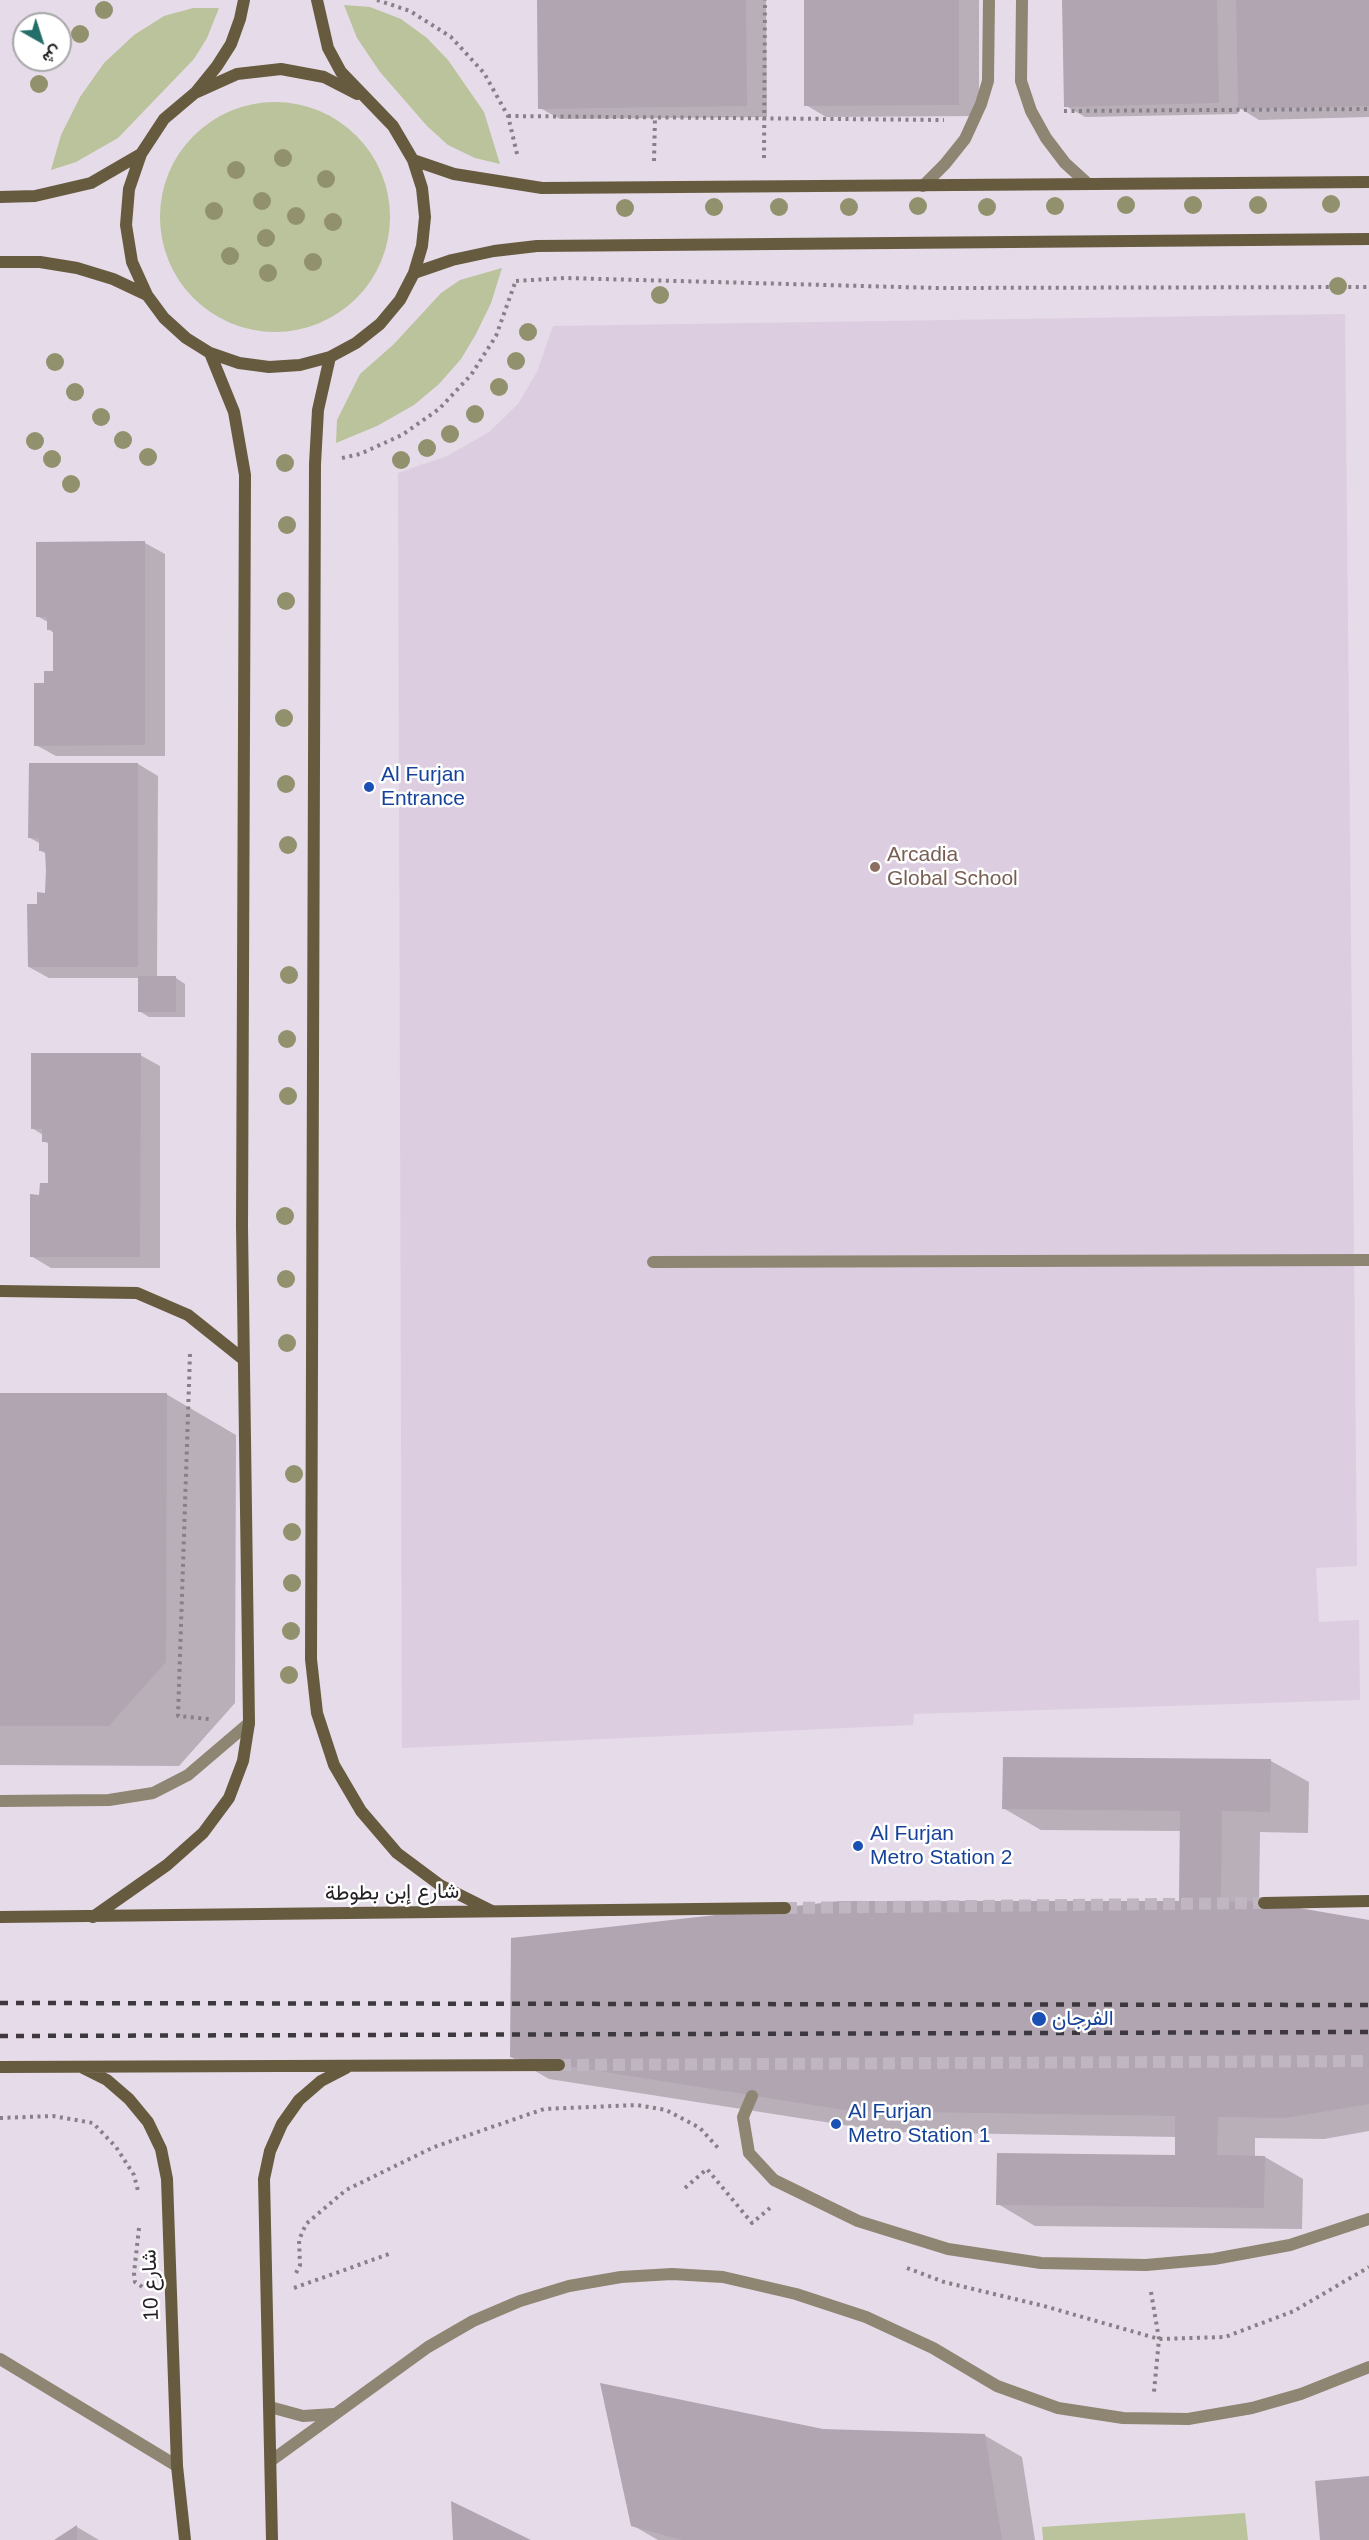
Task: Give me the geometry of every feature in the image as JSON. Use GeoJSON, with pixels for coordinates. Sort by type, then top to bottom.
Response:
{"type":"FeatureCollection","features":[{"type":"Feature","properties":{"kind":"street"},"geometry":{"type":"LineString","coordinates":[[243,0],[240,19],[231,44],[196,92],[164,119],[141,154],[129,189],[126,225],[132,262],[147,295],[164,318],[186,338],[210,353],[239,363],[269,367],[300,365],[330,357],[356,343],[380,324],[400,300],[414,273],[422,246],[425,217],[422,188],[413,160],[393,126],[341,72],[328,48],[317,0]]}},
{"type":"Feature","properties":{"kind":"street"},"geometry":{"type":"LineString","coordinates":[[923,186],[945,164],[975,120],[988,81],[989,0]]}},
{"type":"Feature","properties":{"kind":"street"},"geometry":{"type":"LineString","coordinates":[[1022,0],[1021,81],[1031,111],[1052,147],[1088,184]]}},
{"type":"Feature","properties":{"kind":"street"},"geometry":{"type":"LineString","coordinates":[[196,92],[237,74],[281,69],[324,77],[364,98]]}},
{"type":"Feature","properties":{"kind":"street"},"geometry":{"type":"LineString","coordinates":[[0,196],[35,196],[91,183],[117,171],[141,154]]}},
{"type":"Feature","properties":{"kind":"street"},"geometry":{"type":"LineString","coordinates":[[413,160],[454,174],[542,188],[1369,182]]}},
{"type":"Feature","properties":{"kind":"street"},"geometry":{"type":"LineString","coordinates":[[414,273],[452,260],[519,247],[1369,239]]}},
{"type":"Feature","properties":{"kind":"street"},"geometry":{"type":"LineString","coordinates":[[0,262],[40,262],[77,268],[113,279],[147,295]]}},
{"type":"Feature","properties":{"kind":"street"},"geometry":{"type":"LineString","coordinates":[[93,1917],[167,1865],[203,1833],[229,1798],[243,1761],[249,1723],[243,1359],[245,475],[234,412],[210,353]]}},
{"type":"Feature","properties":{"kind":"street"},"geometry":{"type":"LineString","coordinates":[[330,357],[318,410],[315,464],[311,1659],[317,1713],[334,1765],[361,1812],[397,1853],[440,1885],[492,1911]]}},
{"type":"Feature","properties":{"kind":"street"},"geometry":{"type":"LineString","coordinates":[[653,1262],[1369,1260]]}},
{"type":"Feature","properties":{"kind":"street"},"geometry":{"type":"LineString","coordinates":[[0,1292],[137,1293],[188,1315],[243,1359]]}},
{"type":"Feature","properties":{"kind":"street"},"geometry":{"type":"LineString","coordinates":[[0,1801],[109,1800],[153,1793],[188,1775],[249,1723]]}},
{"type":"Feature","properties":{"kind":"street"},"geometry":{"type":"LineString","coordinates":[[1264,1902],[1369,1901]]}},
{"type":"Feature","properties":{"kind":"street","name":"شارع إبن بطوطة"},"geometry":{"type":"LineString","coordinates":[[0,1917],[785,1908]]}},
{"type":"Feature","properties":{"kind":"street","name":"شارع 10"},"geometry":{"type":"LineString","coordinates":[[80,2066],[107,2080],[129,2099],[148,2122],[161,2149],[167,2179],[177,2466],[185,2540]]}},
{"type":"Feature","properties":{"kind":"street"},"geometry":{"type":"LineString","coordinates":[[0,2067],[559,2066]]}},
{"type":"Feature","properties":{"kind":"street"},"geometry":{"type":"LineString","coordinates":[[272,2540],[264,2179],[270,2151],[282,2124],[299,2100],[321,2081],[347,2067]]}},
{"type":"Feature","properties":{"kind":"street"},"geometry":{"type":"LineString","coordinates":[[752,2096],[743,2117],[749,2153],[774,2180],[858,2221],[948,2249],[1041,2263],[1146,2265],[1214,2259],[1290,2245],[1369,2220]]}},
{"type":"Feature","properties":{"kind":"street"},"geometry":{"type":"LineString","coordinates":[[272,2460],[428,2347],[473,2321],[520,2301],[569,2286],[621,2277],[672,2274],[723,2277],[796,2294],[866,2317],[933,2348],[1007,2390],[1058,2408],[1123,2418],[1188,2419],[1252,2408],[1301,2394],[1369,2367]]}},
{"type":"Feature","properties":{"kind":"street"},"geometry":{"type":"LineString","coordinates":[[0,2359],[177,2466]]}},
{"type":"Feature","properties":{"kind":"street"},"geometry":{"type":"LineString","coordinates":[[270,2407],[303,2416],[338,2414]]}},
{"type":"Feature","properties":{"kind":"path"},"geometry":{"type":"LineString","coordinates":[[377,0],[410,11],[451,37],[484,73],[508,116],[517,150],[520,185]]}},
{"type":"Feature","properties":{"kind":"path"},"geometry":{"type":"LineString","coordinates":[[763,186],[765,0]]}},
{"type":"Feature","properties":{"kind":"path"},"geometry":{"type":"LineString","coordinates":[[1031,111],[1369,109]]}},
{"type":"Feature","properties":{"kind":"path"},"geometry":{"type":"LineString","coordinates":[[508,116],[975,120]]}},
{"type":"Feature","properties":{"kind":"path"},"geometry":{"type":"LineString","coordinates":[[654,188],[655,117]]}},
{"type":"Feature","properties":{"kind":"path"},"geometry":{"type":"LineString","coordinates":[[315,464],[360,454],[402,435],[439,409],[471,375],[496,336],[516,281],[519,247]]}},
{"type":"Feature","properties":{"kind":"path"},"geometry":{"type":"LineString","coordinates":[[516,281],[565,278],[937,288],[1369,287]]}},
{"type":"Feature","properties":{"kind":"path"},"geometry":{"type":"LineString","coordinates":[[192,1372],[178,1716],[249,1723]]}},
{"type":"Feature","properties":{"kind":"path"},"geometry":{"type":"LineString","coordinates":[[267,2295],[292,2279],[300,2265],[299,2240],[306,2224],[346,2190],[434,2147],[504,2121],[544,2109],[637,2104],[666,2110],[700,2128],[724,2154]]}},
{"type":"Feature","properties":{"kind":"path"},"geometry":{"type":"LineString","coordinates":[[0,2118],[53,2116],[93,2123],[116,2147],[134,2175],[139,2196]]}},
{"type":"Feature","properties":{"kind":"path"},"geometry":{"type":"LineString","coordinates":[[685,2188],[707,2169],[752,2223],[791,2190]]}},
{"type":"Feature","properties":{"kind":"path"},"geometry":{"type":"LineString","coordinates":[[140,2218],[135,2253],[135,2282],[152,2294],[171,2294]]}},
{"type":"Feature","properties":{"kind":"path"},"geometry":{"type":"LineString","coordinates":[[267,2295],[285,2291],[389,2254]]}},
{"type":"Feature","properties":{"kind":"path"},"geometry":{"type":"LineString","coordinates":[[1146,2265],[1159,2339],[1152,2419]]}},
{"type":"Feature","properties":{"kind":"path"},"geometry":{"type":"LineString","coordinates":[[900,2266],[944,2282],[1159,2339],[1226,2337],[1294,2311],[1369,2267]]}},
{"type":"Feature","properties":{"kind":"shaded area","name":"Arcadia Global School"},"geometry":{"type":"Polygon","coordinates":[[[1345,314],[1357,1566],[1316,1568],[1319,1622],[1359,1620],[1360,1700],[914,1714],[913,1725],[402,1748],[398,473],[447,456],[489,432],[518,404],[537,372],[553,326],[1345,314]]]}},
{"type":"Feature","properties":{"kind":"green space"},"geometry":{"type":"Polygon","coordinates":[[[344,5],[370,7],[401,19],[427,38],[448,60],[484,112],[500,164],[475,158],[448,145],[427,126],[380,72],[357,38],[344,5]]]}},
{"type":"Feature","properties":{"kind":"green space"},"geometry":{"type":"Polygon","coordinates":[[[193,8],[219,8],[207,38],[194,59],[118,138],[76,162],[51,170],[61,135],[80,97],[104,63],[134,35],[164,16],[193,8]]]}},
{"type":"Feature","properties":{"kind":"green space"},"geometry":{"type":"Polygon","coordinates":[[[264,102],[286,102],[329,115],[348,128],[364,144],[377,163],[385,184],[390,217],[388,239],[377,271],[364,290],[348,306],[329,319],[308,327],[286,332],[264,332],[221,319],[202,306],[186,290],[173,271],[165,250],[160,228],[160,206],[173,163],[186,144],[202,128],[221,115],[242,107],[264,102]]]}},
{"type":"Feature","properties":{"kind":"green space"},"geometry":{"type":"Polygon","coordinates":[[[502,268],[491,303],[476,334],[461,359],[439,384],[414,405],[377,426],[336,443],[337,420],[360,374],[394,344],[441,293],[460,280],[502,268]]]}},
{"type":"Feature","properties":{"kind":"green space"},"geometry":{"type":"Polygon","coordinates":[[[1245,2513],[1248,2540],[1043,2540],[1042,2527],[1245,2513]]]}},
{"type":"Feature","properties":{"kind":"building"},"geometry":{"type":"Polygon","coordinates":[[[537,0],[746,0],[747,106],[538,109],[537,0]]]}},
{"type":"Feature","properties":{"kind":"building"},"geometry":{"type":"Polygon","coordinates":[[[804,0],[959,0],[959,105],[804,106],[804,0]]]}},
{"type":"Feature","properties":{"kind":"building"},"geometry":{"type":"Polygon","coordinates":[[[1062,0],[1217,0],[1219,103],[1064,107],[1062,0]]]}},
{"type":"Feature","properties":{"kind":"building"},"geometry":{"type":"Polygon","coordinates":[[[1236,0],[1369,0],[1369,106],[1238,109],[1236,0]]]}},
{"type":"Feature","properties":{"kind":"building"},"geometry":{"type":"Polygon","coordinates":[[[145,541],[145,745],[34,746],[34,683],[44,683],[44,671],[53,671],[53,630],[47,630],[47,617],[36,617],[36,542],[145,541]]]}},
{"type":"Feature","properties":{"kind":"building"},"geometry":{"type":"Polygon","coordinates":[[[29,763],[138,763],[138,967],[28,967],[27,904],[37,904],[37,892],[45,893],[46,870],[45,851],[39,851],[39,838],[28,838],[29,763]]]}},
{"type":"Feature","properties":{"kind":"building"},"geometry":{"type":"Polygon","coordinates":[[[138,976],[176,976],[176,1012],[138,1012],[138,976]]]}},
{"type":"Feature","properties":{"kind":"building"},"geometry":{"type":"Polygon","coordinates":[[[31,1053],[141,1053],[140,1257],[30,1257],[30,1194],[39,1195],[40,1183],[48,1183],[48,1142],[42,1142],[42,1129],[31,1129],[31,1053]]]}},
{"type":"Feature","properties":{"kind":"building"},"geometry":{"type":"Polygon","coordinates":[[[0,1393],[167,1393],[166,1662],[109,1726],[0,1726],[0,1393]]]}},
{"type":"Feature","properties":{"kind":"building"},"geometry":{"type":"Polygon","coordinates":[[[1003,1757],[1271,1759],[1270,1812],[1222,1811],[1221,1902],[1258,1901],[1369,1920],[1369,2104],[1286,2118],[1218,2117],[1217,2155],[1265,2156],[1264,2208],[996,2205],[997,2153],[1175,2155],[1175,2116],[850,2111],[510,2057],[511,1938],[840,1901],[1179,1901],[1180,1811],[1002,1809],[1003,1757]]]}},
{"type":"Feature","properties":{"kind":"building"},"geometry":{"type":"Polygon","coordinates":[[[600,2383],[823,2429],[985,2434],[1002,2540],[682,2540],[631,2526],[600,2383]]]}},
{"type":"Feature","properties":{"kind":"building"},"geometry":{"type":"Polygon","coordinates":[[[1369,2476],[1369,2540],[1320,2540],[1315,2481],[1369,2476]]]}},
{"type":"Feature","properties":{"kind":"building"},"geometry":{"type":"Polygon","coordinates":[[[451,2501],[531,2540],[453,2540],[451,2501]]]}},
{"type":"Feature","properties":{"kind":"building"},"geometry":{"type":"Polygon","coordinates":[[[77,2525],[77,2540],[54,2540],[77,2525]]]}},
{"type":"Feature","properties":{"kind":"tunnel"},"geometry":{"type":"LineString","coordinates":[[785,1908],[1264,1903]]}},
{"type":"Feature","properties":{"kind":"tunnel"},"geometry":{"type":"LineString","coordinates":[[559,2065],[1369,2061]]}},
{"type":"Feature","properties":{"kind":"railway"},"geometry":{"type":"LineString","coordinates":[[0,2003],[1369,2005]]}},
{"type":"Feature","properties":{"kind":"railway"},"geometry":{"type":"LineString","coordinates":[[0,2036],[1369,2032]]}},
{"type":"Feature","properties":{"kind":"place","name":"Al Furjan Entrance"},"geometry":{"type":"Point","coordinates":[369,787]}},
{"type":"Feature","properties":{"kind":"place","name":"Arcadia Global School"},"geometry":{"type":"Point","coordinates":[875,867]}},
{"type":"Feature","properties":{"kind":"place","name":"Al Furjan Metro Station 2"},"geometry":{"type":"Point","coordinates":[858,1846]}},
{"type":"Feature","properties":{"kind":"place","name":"الفرجان"},"geometry":{"type":"Point","coordinates":[1039,2019]}},
{"type":"Feature","properties":{"kind":"place","name":"Al Furjan Metro Station 1"},"geometry":{"type":"Point","coordinates":[836,2124]}}]}
